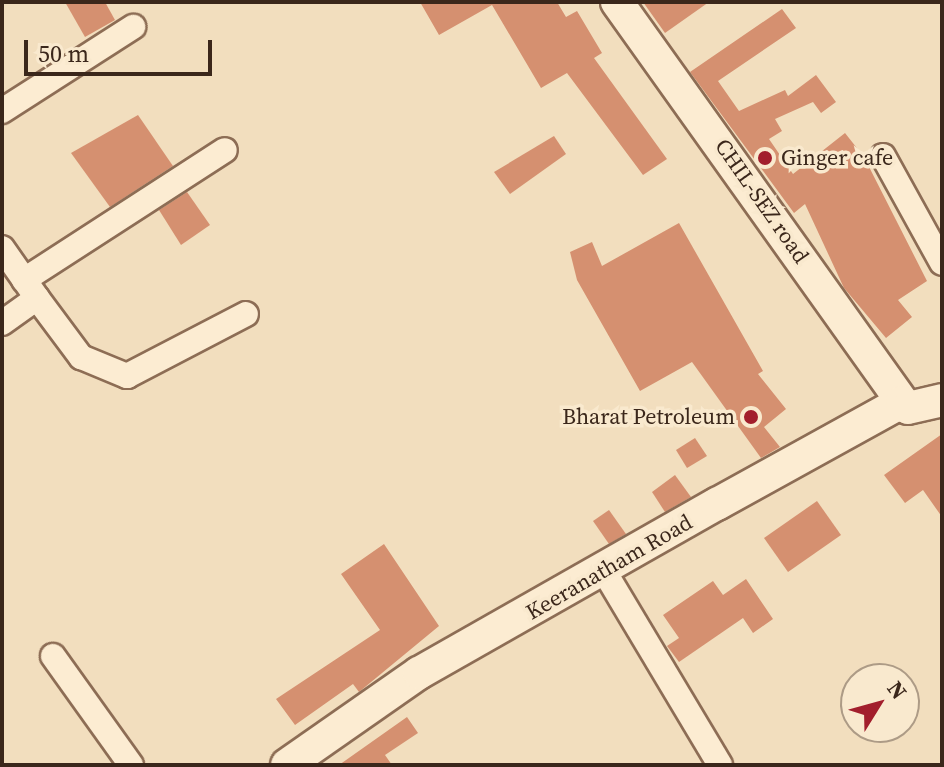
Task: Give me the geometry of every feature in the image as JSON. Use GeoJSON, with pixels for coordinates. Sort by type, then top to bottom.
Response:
{"type":"FeatureCollection","features":[{"type":"Feature","properties":{"kind":"street","name":"CHIL-SEZ road"},"geometry":{"type":"LineString","coordinates":[[617,2],[902,402]]}},
{"type":"Feature","properties":{"kind":"street"},"geometry":{"type":"LineString","coordinates":[[2,111],[133,27]]}},
{"type":"Feature","properties":{"kind":"street"},"geometry":{"type":"LineString","coordinates":[[2,323],[30,289],[225,150]]}},
{"type":"Feature","properties":{"kind":"street"},"geometry":{"type":"LineString","coordinates":[[883,156],[942,263]]}},
{"type":"Feature","properties":{"kind":"street"},"geometry":{"type":"LineString","coordinates":[[2,248],[81,357],[127,376],[246,314]]}},
{"type":"Feature","properties":{"kind":"street","name":"Keeranatham Road"},"geometry":{"type":"LineString","coordinates":[[287,765],[419,673],[902,402],[908,408],[942,400]]}},
{"type":"Feature","properties":{"kind":"street"},"geometry":{"type":"LineString","coordinates":[[604,571],[720,765]]}},
{"type":"Feature","properties":{"kind":"street"},"geometry":{"type":"LineString","coordinates":[[53,656],[131,765]]}},
{"type":"Feature","properties":{"kind":"building"},"geometry":{"type":"Polygon","coordinates":[[[65,2],[105,2],[115,20],[85,37],[65,2]]]}},
{"type":"Feature","properties":{"kind":"building"},"geometry":{"type":"Polygon","coordinates":[[[420,2],[557,2],[566,17],[577,11],[602,53],[594,58],[667,159],[643,175],[567,73],[541,88],[492,5],[439,35],[420,2]]]}},
{"type":"Feature","properties":{"kind":"building"},"geometry":{"type":"Polygon","coordinates":[[[643,2],[709,2],[665,33],[643,2]]]}},
{"type":"Feature","properties":{"kind":"building"},"geometry":{"type":"Polygon","coordinates":[[[782,9],[796,28],[718,81],[739,111],[785,90],[788,96],[816,75],[836,102],[821,113],[813,102],[775,119],[782,131],[769,139],[793,174],[845,133],[864,157],[927,281],[898,300],[912,317],[886,338],[844,288],[805,204],[794,213],[690,72],[782,9]]]}},
{"type":"Feature","properties":{"kind":"building"},"geometry":{"type":"Polygon","coordinates":[[[138,115],[173,166],[110,207],[71,153],[138,115]]]}},
{"type":"Feature","properties":{"kind":"building"},"geometry":{"type":"Polygon","coordinates":[[[554,136],[566,154],[510,194],[494,172],[554,136]]]}},
{"type":"Feature","properties":{"kind":"building"},"geometry":{"type":"Polygon","coordinates":[[[187,192],[210,225],[181,245],[159,210],[187,192]]]}},
{"type":"Feature","properties":{"kind":"building"},"geometry":{"type":"Polygon","coordinates":[[[679,223],[763,371],[758,374],[786,409],[764,427],[780,447],[761,458],[692,362],[640,391],[577,280],[570,252],[592,242],[602,266],[679,223]]]}},
{"type":"Feature","properties":{"kind":"building"},"geometry":{"type":"Polygon","coordinates":[[[942,434],[942,517],[923,490],[905,503],[884,475],[942,434]]]}},
{"type":"Feature","properties":{"kind":"building"},"geometry":{"type":"Polygon","coordinates":[[[695,438],[707,456],[687,468],[676,450],[695,438]]]}},
{"type":"Feature","properties":{"kind":"building"},"geometry":{"type":"Polygon","coordinates":[[[675,475],[691,497],[665,512],[652,492],[675,475]]]}},
{"type":"Feature","properties":{"kind":"building"},"geometry":{"type":"Polygon","coordinates":[[[817,501],[841,535],[788,572],[764,538],[817,501]]]}},
{"type":"Feature","properties":{"kind":"building"},"geometry":{"type":"Polygon","coordinates":[[[609,510],[626,534],[609,544],[593,521],[609,510]]]}},
{"type":"Feature","properties":{"kind":"building"},"geometry":{"type":"Polygon","coordinates":[[[384,544],[439,626],[359,692],[353,684],[295,725],[276,699],[380,630],[341,574],[384,544]]]}},
{"type":"Feature","properties":{"kind":"building"},"geometry":{"type":"Polygon","coordinates":[[[746,579],[773,619],[753,633],[743,618],[679,662],[667,646],[679,638],[663,615],[713,581],[723,595],[746,579]]]}},
{"type":"Feature","properties":{"kind":"building"},"geometry":{"type":"Polygon","coordinates":[[[407,717],[418,733],[385,755],[392,765],[339,765],[407,717]]]}},
{"type":"Feature","properties":{"kind":"place","name":"Ginger cafe"},"geometry":{"type":"Point","coordinates":[765,158]}},
{"type":"Feature","properties":{"kind":"place","name":"Bharat Petroleum"},"geometry":{"type":"Point","coordinates":[751,417]}}]}
